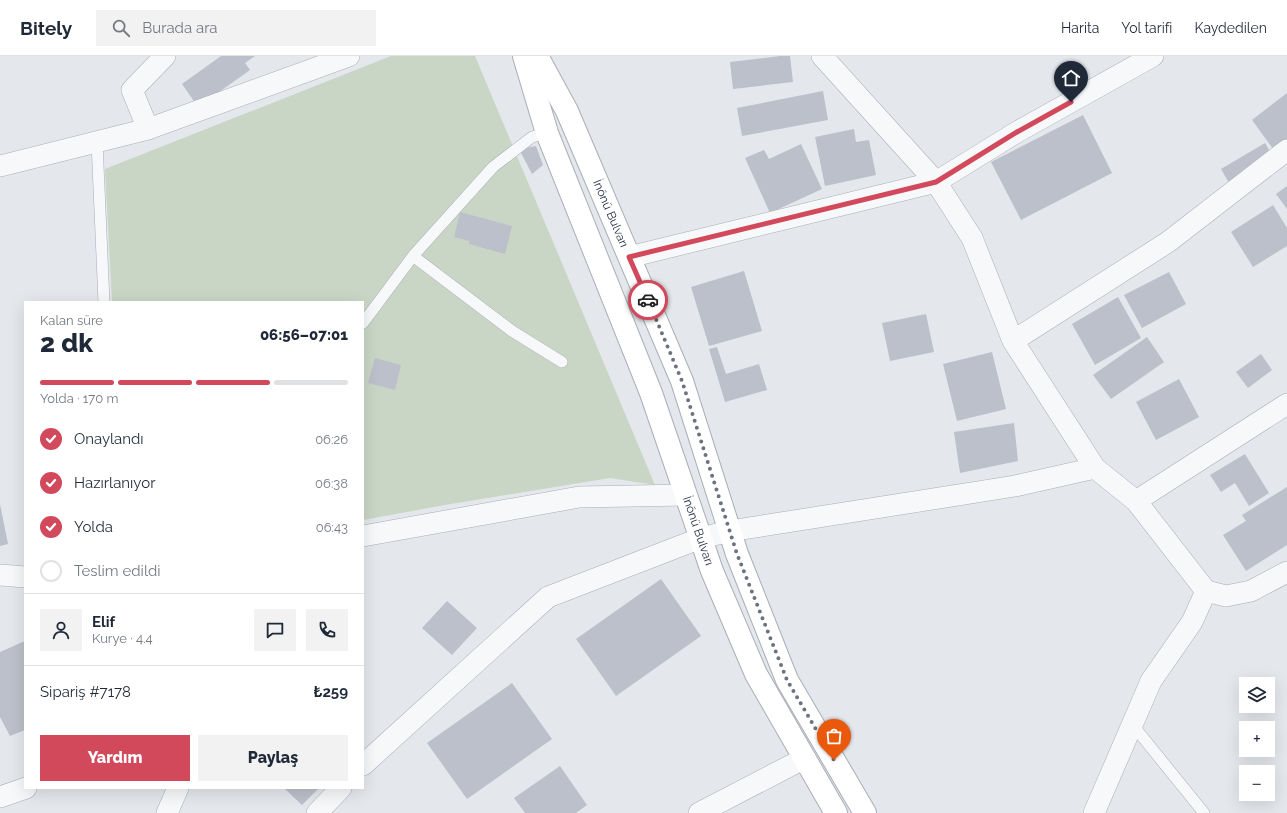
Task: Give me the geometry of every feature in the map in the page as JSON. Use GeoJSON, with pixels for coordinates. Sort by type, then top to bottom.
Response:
{"type":"FeatureCollection","features":[{"type":"Feature","properties":{"kind":"main road","name":"İnönü Bulvarı"},"geometry":{"type":"LineString","coordinates":[[524,56],[547,133],[651,393],[712,571],[756,674],[836,813]]}},
{"type":"Feature","properties":{"kind":"main road","name":"İnönü Bulvarı"},"geometry":{"type":"LineString","coordinates":[[537,56],[566,111],[682,381],[730,531],[787,680],[865,813]]}},
{"type":"Feature","properties":{"kind":"street"},"geometry":{"type":"LineString","coordinates":[[148,129],[132,90],[165,56]]}},
{"type":"Feature","properties":{"kind":"street"},"geometry":{"type":"LineString","coordinates":[[822,56],[936,182],[972,238],[1013,340],[1095,468],[1136,501],[1206,591],[1226,596],[1251,591],[1287,573]]}},
{"type":"Feature","properties":{"kind":"street"},"geometry":{"type":"LineString","coordinates":[[629,257],[936,182],[1017,132],[1153,56]]}},
{"type":"Feature","properties":{"kind":"street"},"geometry":{"type":"LineString","coordinates":[[0,166],[148,129],[335,58]]}},
{"type":"Feature","properties":{"kind":"street"},"geometry":{"type":"LineString","coordinates":[[1013,340],[1168,242],[1287,150]]}},
{"type":"Feature","properties":{"kind":"street"},"geometry":{"type":"LineString","coordinates":[[1136,501],[1287,404]]}},
{"type":"Feature","properties":{"kind":"street"},"geometry":{"type":"LineString","coordinates":[[364,764],[548,597],[701,538],[730,531],[1015,486],[1095,468]]}},
{"type":"Feature","properties":{"kind":"street"},"geometry":{"type":"LineString","coordinates":[[364,536],[579,497],[686,495]]}},
{"type":"Feature","properties":{"kind":"street"},"geometry":{"type":"LineString","coordinates":[[0,576],[24,577]]}},
{"type":"Feature","properties":{"kind":"street"},"geometry":{"type":"LineString","coordinates":[[1094,813],[1151,681],[1192,622],[1206,591]]}},
{"type":"Feature","properties":{"kind":"street"},"geometry":{"type":"LineString","coordinates":[[699,813],[804,758]]}},
{"type":"Feature","properties":{"kind":"street"},"geometry":{"type":"LineString","coordinates":[[0,797],[24,789]]}},
{"type":"Feature","properties":{"kind":"street"},"geometry":{"type":"LineString","coordinates":[[167,813],[178,789]]}},
{"type":"Feature","properties":{"kind":"street"},"geometry":{"type":"LineString","coordinates":[[317,813],[339,789]]}},
{"type":"Feature","properties":{"kind":"lane"},"geometry":{"type":"LineString","coordinates":[[364,322],[413,256],[494,167],[532,137],[547,133]]}},
{"type":"Feature","properties":{"kind":"lane"},"geometry":{"type":"LineString","coordinates":[[97,142],[104,301]]}},
{"type":"Feature","properties":{"kind":"lane"},"geometry":{"type":"LineString","coordinates":[[413,256],[512,331],[562,362]]}},
{"type":"Feature","properties":{"kind":"lane"},"geometry":{"type":"LineString","coordinates":[[1132,724],[1204,813]]}},
{"type":"Feature","properties":{"kind":"green space"},"geometry":{"type":"Polygon","coordinates":[[[391,56],[475,56],[655,485],[610,478],[364,520],[364,301],[112,301],[105,169],[391,56]]]}},
{"type":"Feature","properties":{"kind":"building"},"geometry":{"type":"Polygon","coordinates":[[[221,56],[255,56],[245,63],[250,70],[198,107],[182,84],[221,56]]]}},
{"type":"Feature","properties":{"kind":"building"},"geometry":{"type":"Polygon","coordinates":[[[790,56],[793,82],[733,89],[730,62],[790,56]]]}},
{"type":"Feature","properties":{"kind":"building"},"geometry":{"type":"Polygon","coordinates":[[[823,91],[828,120],[742,136],[737,108],[823,91]]]}},
{"type":"Feature","properties":{"kind":"building"},"geometry":{"type":"Polygon","coordinates":[[[1287,93],[1287,145],[1276,153],[1252,120],[1287,93]]]}},
{"type":"Feature","properties":{"kind":"building"},"geometry":{"type":"Polygon","coordinates":[[[1083,115],[1112,173],[1021,220],[991,162],[1083,115]]]}},
{"type":"Feature","properties":{"kind":"building"},"geometry":{"type":"Polygon","coordinates":[[[854,129],[856,142],[869,140],[876,175],[825,186],[815,137],[854,129]]]}},
{"type":"Feature","properties":{"kind":"building"},"geometry":{"type":"Polygon","coordinates":[[[1265,143],[1273,157],[1229,183],[1221,169],[1265,143]]]}},
{"type":"Feature","properties":{"kind":"building"},"geometry":{"type":"Polygon","coordinates":[[[801,144],[822,189],[770,213],[745,158],[764,150],[769,159],[801,144]]]}},
{"type":"Feature","properties":{"kind":"building"},"geometry":{"type":"Polygon","coordinates":[[[536,146],[543,165],[532,174],[519,149],[536,146]]]}},
{"type":"Feature","properties":{"kind":"building"},"geometry":{"type":"Polygon","coordinates":[[[1287,186],[1287,209],[1276,194],[1287,186]]]}},
{"type":"Feature","properties":{"kind":"building"},"geometry":{"type":"Polygon","coordinates":[[[1273,205],[1287,228],[1287,246],[1253,267],[1231,232],[1273,205]]]}},
{"type":"Feature","properties":{"kind":"building"},"geometry":{"type":"Polygon","coordinates":[[[460,212],[512,226],[505,254],[469,244],[469,241],[454,237],[460,212]]]}},
{"type":"Feature","properties":{"kind":"building"},"geometry":{"type":"Polygon","coordinates":[[[744,271],[762,331],[709,346],[691,287],[744,271]]]}},
{"type":"Feature","properties":{"kind":"building"},"geometry":{"type":"Polygon","coordinates":[[[1169,272],[1186,304],[1142,328],[1124,295],[1169,272]]]}},
{"type":"Feature","properties":{"kind":"building"},"geometry":{"type":"Polygon","coordinates":[[[1118,297],[1141,338],[1095,365],[1072,324],[1118,297]]]}},
{"type":"Feature","properties":{"kind":"building"},"geometry":{"type":"Polygon","coordinates":[[[926,314],[934,352],[890,361],[882,323],[926,314]]]}},
{"type":"Feature","properties":{"kind":"building"},"geometry":{"type":"Polygon","coordinates":[[[1147,337],[1164,362],[1111,399],[1093,375],[1147,337]]]}},
{"type":"Feature","properties":{"kind":"building"},"geometry":{"type":"Polygon","coordinates":[[[717,347],[726,374],[759,364],[767,390],[725,402],[709,349],[717,347]]]}},
{"type":"Feature","properties":{"kind":"building"},"geometry":{"type":"Polygon","coordinates":[[[992,352],[1006,409],[957,421],[943,364],[992,352]]]}},
{"type":"Feature","properties":{"kind":"building"},"geometry":{"type":"Polygon","coordinates":[[[1261,354],[1272,370],[1248,388],[1236,372],[1261,354]]]}},
{"type":"Feature","properties":{"kind":"building"},"geometry":{"type":"Polygon","coordinates":[[[375,358],[401,365],[395,390],[368,383],[375,358]]]}},
{"type":"Feature","properties":{"kind":"building"},"geometry":{"type":"Polygon","coordinates":[[[1179,379],[1199,417],[1156,440],[1136,402],[1179,379]]]}},
{"type":"Feature","properties":{"kind":"building"},"geometry":{"type":"Polygon","coordinates":[[[1014,423],[1018,461],[960,473],[954,432],[1014,423]]]}},
{"type":"Feature","properties":{"kind":"building"},"geometry":{"type":"Polygon","coordinates":[[[1245,454],[1269,493],[1249,506],[1235,483],[1221,492],[1210,475],[1245,454]]]}},
{"type":"Feature","properties":{"kind":"building"},"geometry":{"type":"Polygon","coordinates":[[[1287,487],[1287,545],[1246,571],[1223,535],[1246,521],[1242,515],[1287,487]]]}},
{"type":"Feature","properties":{"kind":"building"},"geometry":{"type":"Polygon","coordinates":[[[0,504],[8,544],[0,546],[0,504]]]}},
{"type":"Feature","properties":{"kind":"building"},"geometry":{"type":"Polygon","coordinates":[[[661,579],[701,636],[616,696],[576,639],[661,579]]]}},
{"type":"Feature","properties":{"kind":"building"},"geometry":{"type":"Polygon","coordinates":[[[447,601],[477,628],[452,655],[422,628],[447,601]]]}},
{"type":"Feature","properties":{"kind":"building"},"geometry":{"type":"Polygon","coordinates":[[[24,641],[24,730],[10,736],[0,717],[0,652],[24,641]]]}},
{"type":"Feature","properties":{"kind":"building"},"geometry":{"type":"Polygon","coordinates":[[[512,683],[552,739],[467,799],[427,743],[512,683]]]}},
{"type":"Feature","properties":{"kind":"building"},"geometry":{"type":"Polygon","coordinates":[[[560,766],[587,805],[576,813],[525,813],[514,798],[560,766]]]}},
{"type":"Feature","properties":{"kind":"building"},"geometry":{"type":"Polygon","coordinates":[[[285,789],[318,789],[302,805],[285,789]]]}},
{"type":"Feature","properties":{"kind":"way so far"},"geometry":{"type":"LineString","coordinates":[[648,300],[682,381],[737,554],[787,680],[834,760]]}},
{"type":"Feature","properties":{"kind":"route"},"geometry":{"type":"LineString","coordinates":[[648,300],[629,257],[936,182],[1017,132],[1071,102]]}}]}
